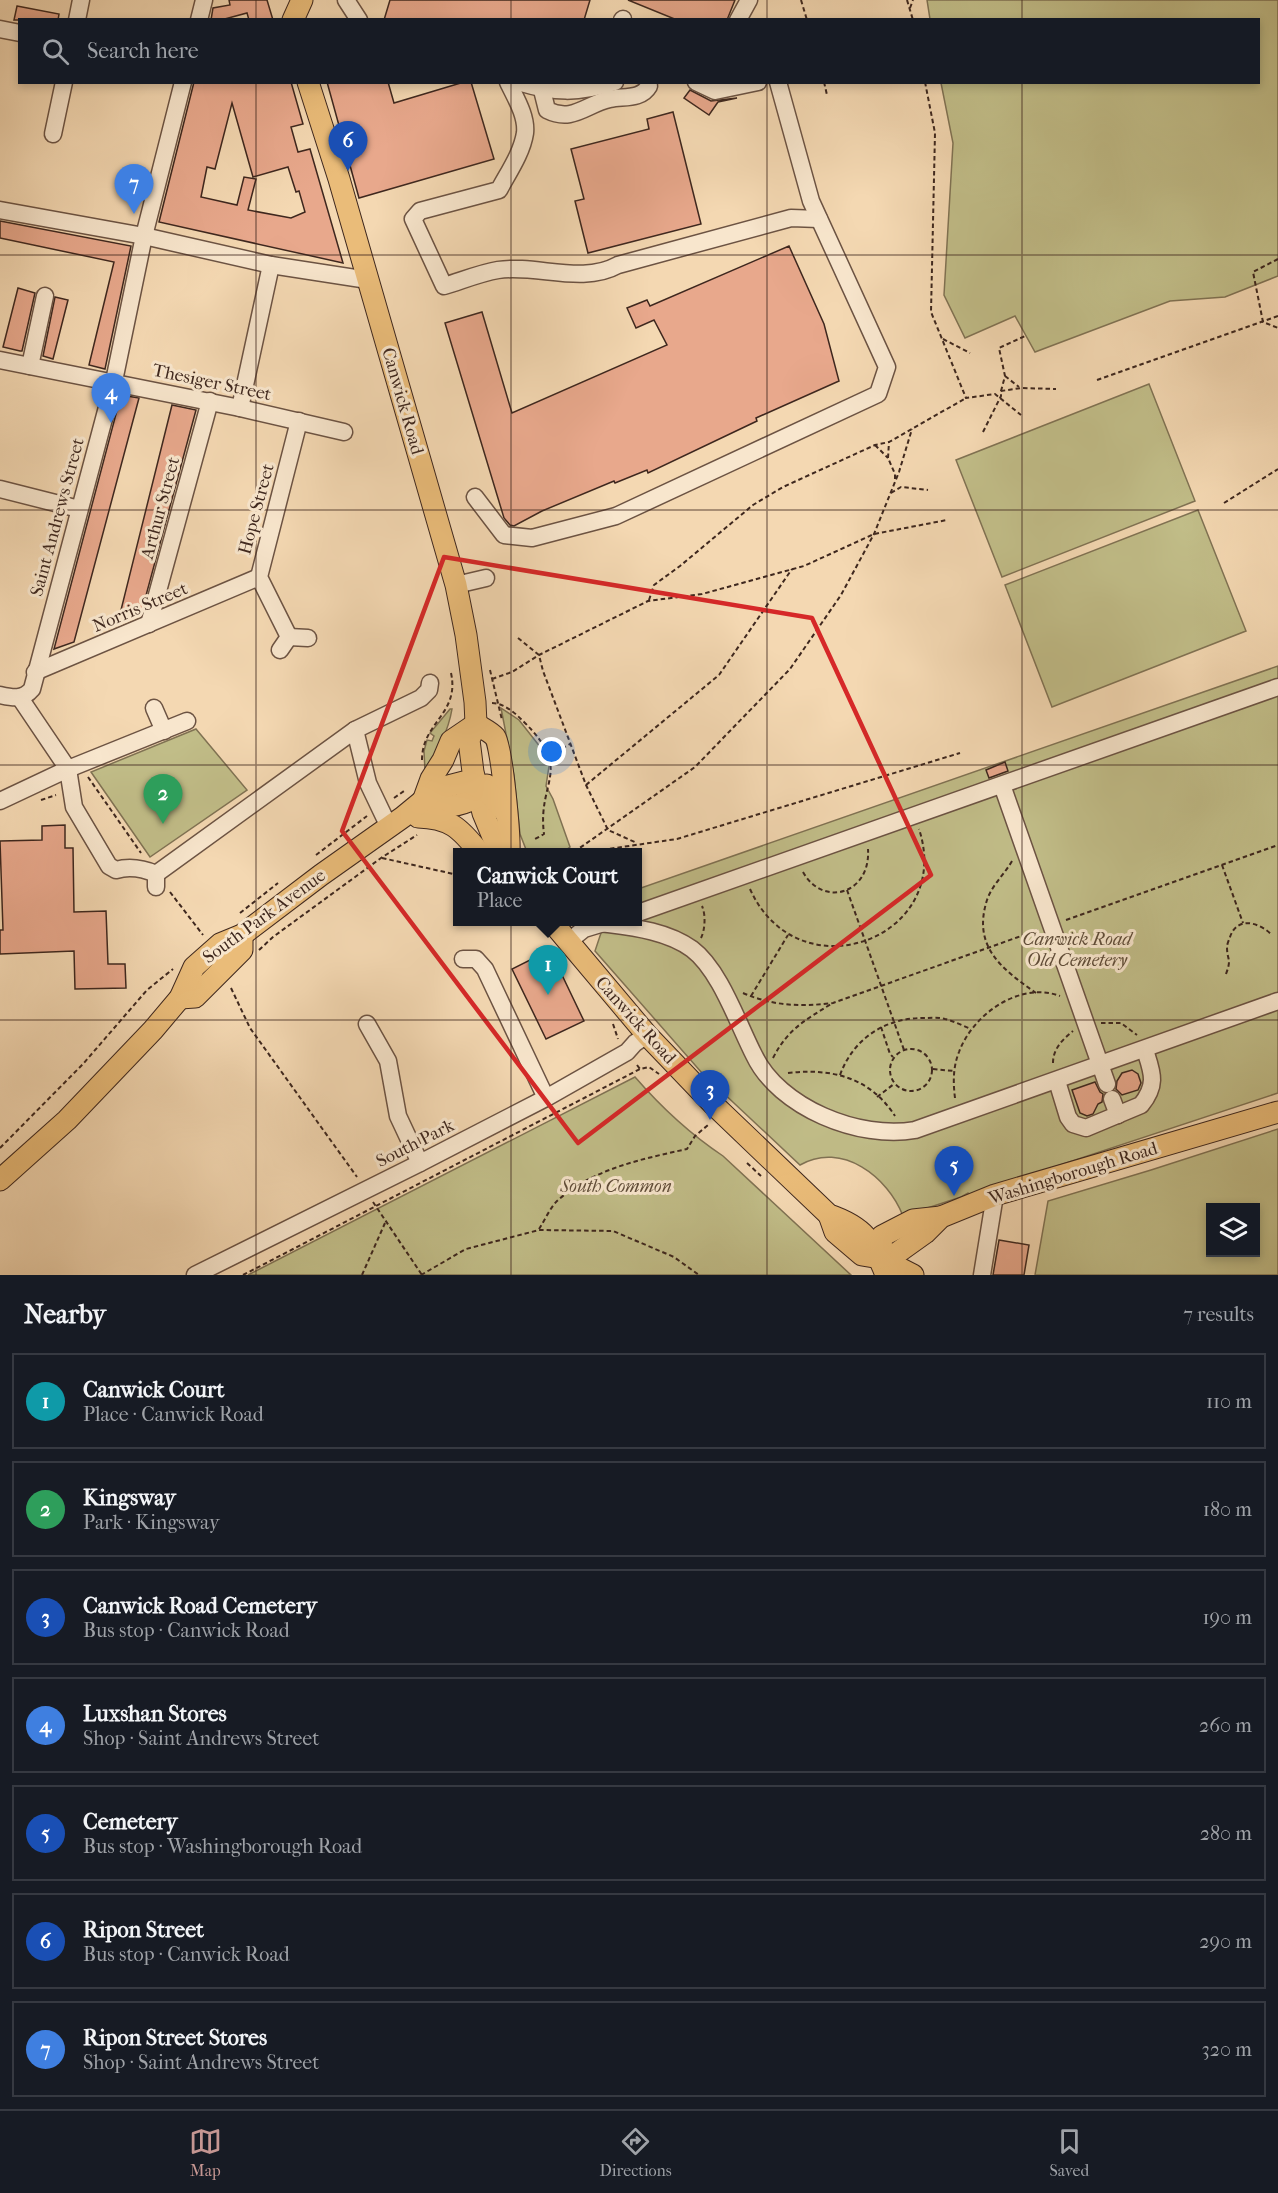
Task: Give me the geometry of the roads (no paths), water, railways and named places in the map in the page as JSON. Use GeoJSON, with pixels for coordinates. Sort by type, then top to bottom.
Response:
{"type":"FeatureCollection","features":[{"type":"Feature","properties":{"kind":"main road"},"geometry":{"type":"LineString","coordinates":[[282,0],[287,18]]}},
{"type":"Feature","properties":{"kind":"main road"},"geometry":{"type":"LineString","coordinates":[[294,18],[302,0]]}},
{"type":"Feature","properties":{"kind":"main road","name":"Canwick Road"},"geometry":{"type":"LineString","coordinates":[[309,84],[456,585],[466,635],[476,724],[469,740],[493,837],[499,848]]}},
{"type":"Feature","properties":{"kind":"main road"},"geometry":{"type":"LineString","coordinates":[[415,796],[431,779],[451,741],[476,724]]}},
{"type":"Feature","properties":{"kind":"main road","name":"Canwick Road"},"geometry":{"type":"LineString","coordinates":[[476,724],[496,738],[503,767],[509,848]]}},
{"type":"Feature","properties":{"kind":"main road","name":"South Park Avenue"},"geometry":{"type":"LineString","coordinates":[[0,1180],[67,1120],[153,1030],[180,998],[194,967],[237,927],[304,887],[396,822],[415,796],[464,782],[480,790]]}},
{"type":"Feature","properties":{"kind":"main road"},"geometry":{"type":"LineString","coordinates":[[480,790],[505,812]]}},
{"type":"Feature","properties":{"kind":"main road"},"geometry":{"type":"LineString","coordinates":[[396,822],[437,818],[454,826],[475,848]]}},
{"type":"Feature","properties":{"kind":"main road","name":"Canwick Road"},"geometry":{"type":"LineString","coordinates":[[556,926],[647,1035],[715,1106],[829,1215],[835,1232],[862,1255],[883,1267],[913,1275]]}},
{"type":"Feature","properties":{"kind":"main road","name":"Washingborough Road"},"geometry":{"type":"LineString","coordinates":[[883,1267],[882,1236],[914,1220],[940,1217],[996,1195],[1278,1112]]}},
{"type":"Feature","properties":{"kind":"street"},"geometry":{"type":"LineString","coordinates":[[77,18],[81,0]]}},
{"type":"Feature","properties":{"kind":"street"},"geometry":{"type":"LineString","coordinates":[[200,18],[204,0]]}},
{"type":"Feature","properties":{"kind":"street"},"geometry":{"type":"LineString","coordinates":[[346,0],[358,18]]}},
{"type":"Feature","properties":{"kind":"street"},"geometry":{"type":"LineString","coordinates":[[739,18],[748,0]]}},
{"type":"Feature","properties":{"kind":"street"},"geometry":{"type":"LineString","coordinates":[[0,29],[18,33]]}},
{"type":"Feature","properties":{"kind":"street"},"geometry":{"type":"LineString","coordinates":[[53,134],[64,84]]}},
{"type":"Feature","properties":{"kind":"street","name":"Saint Andrews Street"},"geometry":{"type":"LineString","coordinates":[[20,698],[32,689],[114,381],[144,236],[182,84]]}},
{"type":"Feature","properties":{"kind":"street"},"geometry":{"type":"LineString","coordinates":[[509,84],[522,115],[525,132],[516,158],[499,190],[420,211],[413,219],[444,286],[498,270],[534,269],[558,274],[608,270],[618,265],[791,218],[819,219]]}},
{"type":"Feature","properties":{"kind":"street"},"geometry":{"type":"LineString","coordinates":[[524,84],[542,90],[577,91],[609,84]]}},
{"type":"Feature","properties":{"kind":"street"},"geometry":{"type":"LineString","coordinates":[[542,90],[547,110],[557,115],[578,113],[609,99],[646,92],[648,84]]}},
{"type":"Feature","properties":{"kind":"street"},"geometry":{"type":"LineString","coordinates":[[700,84],[715,91],[748,84]]}},
{"type":"Feature","properties":{"kind":"street"},"geometry":{"type":"LineString","coordinates":[[475,497],[504,535],[532,538],[616,516],[878,394],[887,367],[811,201],[779,84]]}},
{"type":"Feature","properties":{"kind":"street"},"geometry":{"type":"LineString","coordinates":[[0,210],[144,236],[271,266],[368,280]]}},
{"type":"Feature","properties":{"kind":"street"},"geometry":{"type":"LineString","coordinates":[[240,408],[271,266]]}},
{"type":"Feature","properties":{"kind":"street"},"geometry":{"type":"LineString","coordinates":[[30,366],[45,296]]}},
{"type":"Feature","properties":{"kind":"street","name":"Thesiger Street"},"geometry":{"type":"LineString","coordinates":[[0,360],[210,401],[344,432]]}},
{"type":"Feature","properties":{"kind":"street","name":"Arthur Street"},"geometry":{"type":"LineString","coordinates":[[149,624],[210,401]]}},
{"type":"Feature","properties":{"kind":"street","name":"Hope Street"},"geometry":{"type":"LineString","coordinates":[[299,421],[259,577],[284,644],[308,638]]}},
{"type":"Feature","properties":{"kind":"street"},"geometry":{"type":"LineString","coordinates":[[0,489],[79,509]]}},
{"type":"Feature","properties":{"kind":"street","name":"Norris Street"},"geometry":{"type":"LineString","coordinates":[[35,672],[259,577]]}},
{"type":"Feature","properties":{"kind":"street"},"geometry":{"type":"LineString","coordinates":[[456,585],[486,578]]}},
{"type":"Feature","properties":{"kind":"street"},"geometry":{"type":"LineString","coordinates":[[0,695],[20,698],[68,769],[74,807],[110,866],[116,870],[126,867],[152,876],[355,730],[421,698],[429,690],[430,683]]}},
{"type":"Feature","properties":{"kind":"street"},"geometry":{"type":"LineString","coordinates":[[651,932],[644,911],[1278,687]]}},
{"type":"Feature","properties":{"kind":"street"},"geometry":{"type":"LineString","coordinates":[[154,708],[164,730]]}},
{"type":"Feature","properties":{"kind":"street"},"geometry":{"type":"LineString","coordinates":[[0,801],[68,769],[187,721]]}},
{"type":"Feature","properties":{"kind":"street"},"geometry":{"type":"LineString","coordinates":[[355,730],[368,783],[379,806],[396,822]]}},
{"type":"Feature","properties":{"kind":"street"},"geometry":{"type":"LineString","coordinates":[[1002,785],[1112,1099]]}},
{"type":"Feature","properties":{"kind":"street"},"geometry":{"type":"LineString","coordinates":[[568,942],[584,929],[592,926]]}},
{"type":"Feature","properties":{"kind":"street"},"geometry":{"type":"LineString","coordinates":[[622,926],[676,940],[693,950],[713,975],[742,1028],[755,1058],[788,1095],[817,1113],[850,1126],[901,1132],[959,1116],[1278,1000]]}},
{"type":"Feature","properties":{"kind":"street"},"geometry":{"type":"LineString","coordinates":[[463,959],[476,958],[484,969],[546,1098]]}},
{"type":"Feature","properties":{"kind":"street"},"geometry":{"type":"LineString","coordinates":[[368,1024],[388,1061],[398,1116],[420,1163]]}},
{"type":"Feature","properties":{"kind":"street","name":"South Park"},"geometry":{"type":"LineString","coordinates":[[195,1275],[546,1098],[627,1052],[647,1035]]}},
{"type":"Feature","properties":{"kind":"street"},"geometry":{"type":"LineString","coordinates":[[1112,1099],[1141,1105],[1152,1088],[1153,1074],[1145,1050]]}},
{"type":"Feature","properties":{"kind":"street"},"geometry":{"type":"LineString","coordinates":[[1057,1081],[1068,1117],[1074,1124],[1086,1128],[1112,1099]]}},
{"type":"Feature","properties":{"kind":"street"},"geometry":{"type":"LineString","coordinates":[[982,1275],[996,1195]]}},
{"type":"Feature","properties":{"kind":"place","name":"Ripon Street"},"geometry":{"type":"Point","coordinates":[348,171]}},
{"type":"Feature","properties":{"kind":"place","name":"Ripon Street Stores"},"geometry":{"type":"Point","coordinates":[134,214]}},
{"type":"Feature","properties":{"kind":"place","name":"Luxshan Stores"},"geometry":{"type":"Point","coordinates":[111,423]}},
{"type":"Feature","properties":{"kind":"place","name":"Kingsway"},"geometry":{"type":"Point","coordinates":[163,824]}},
{"type":"Feature","properties":{"kind":"place","name":"Canwick Court"},"geometry":{"type":"Point","coordinates":[548,995]}},
{"type":"Feature","properties":{"kind":"place","name":"Canwick Road Cemetery"},"geometry":{"type":"Point","coordinates":[710,1120]}},
{"type":"Feature","properties":{"kind":"place","name":"Cemetery"},"geometry":{"type":"Point","coordinates":[954,1196]}},
{"type":"Feature","properties":{"kind":"park label","name":"Canwick Road Old Cemetery"},"geometry":{"type":"Point","coordinates":[1077,949]}},
{"type":"Feature","properties":{"kind":"park label","name":"South Common"},"geometry":{"type":"Point","coordinates":[616,1186]}}]}
